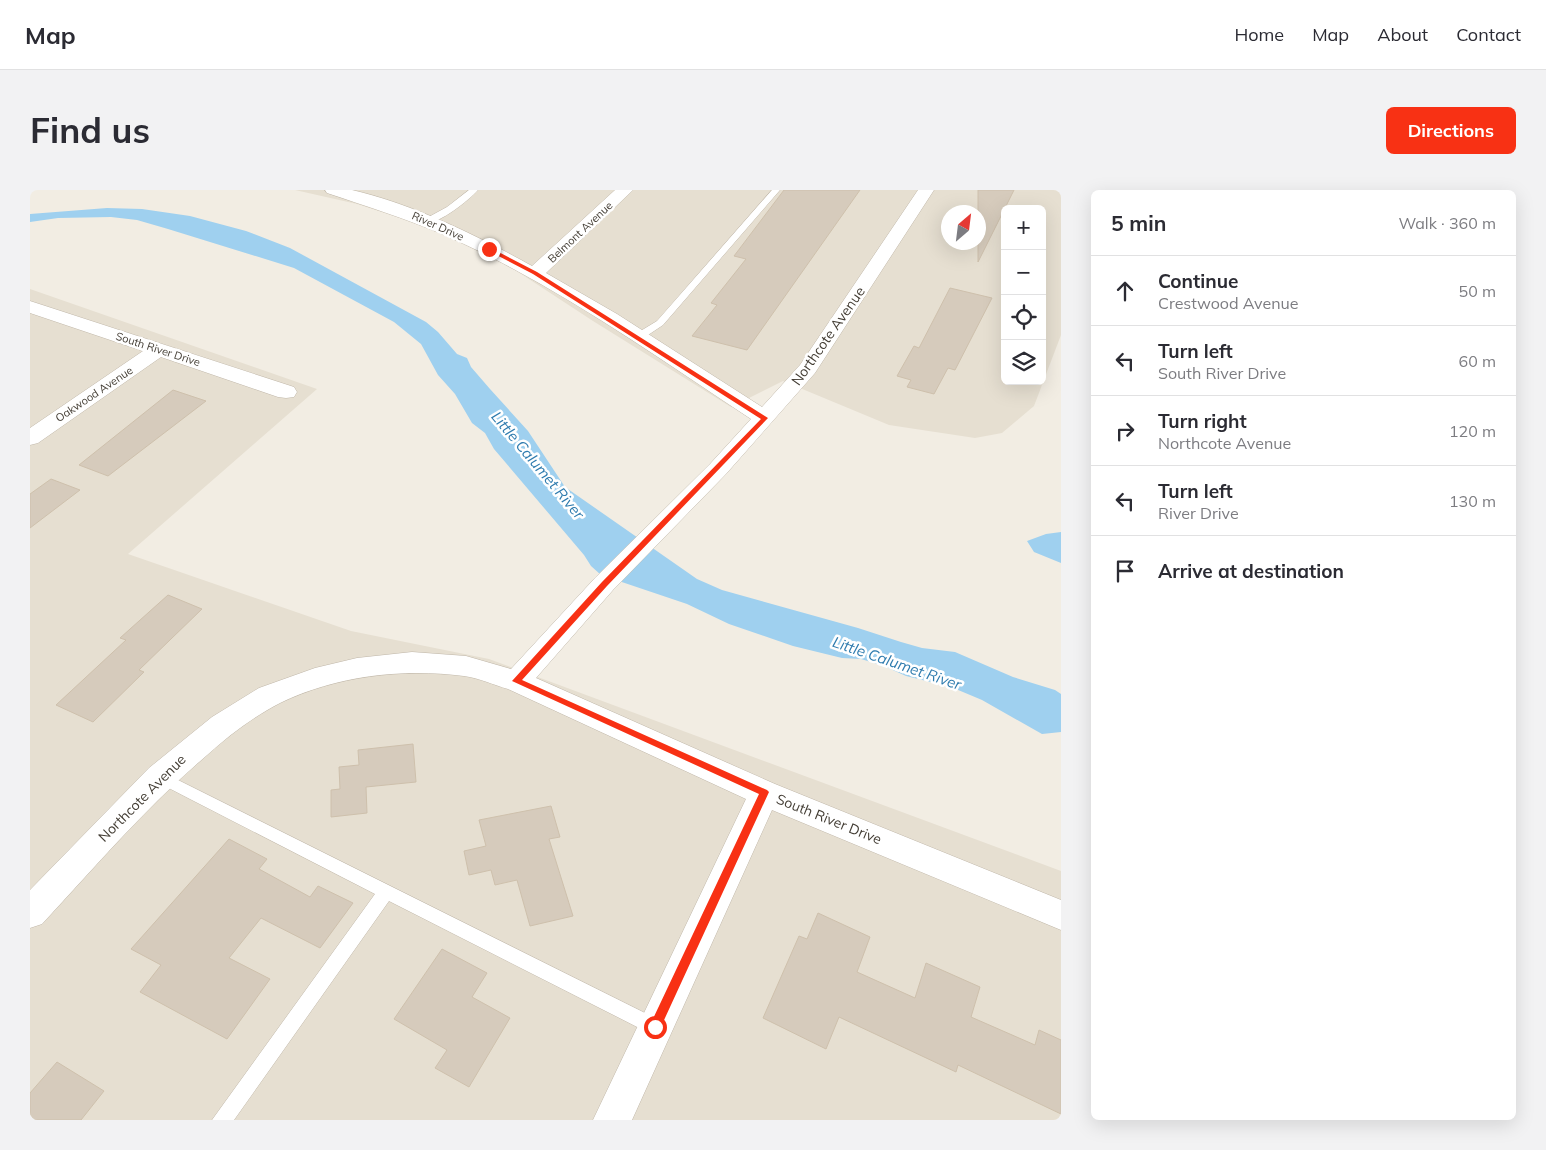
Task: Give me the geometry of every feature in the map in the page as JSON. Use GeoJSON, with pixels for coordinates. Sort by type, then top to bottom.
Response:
{"type":"FeatureCollection","features":[{"type":"Feature","properties":{"kind":"street","name":"River Drive"},"geometry":{"type":"LineString","coordinates":[[333,190],[365,198],[428,221],[535,273],[765,418]]}},
{"type":"Feature","properties":{"kind":"street","name":"Belmont Avenue"},"geometry":{"type":"LineString","coordinates":[[535,273],[625,190]]}},
{"type":"Feature","properties":{"kind":"street","name":"Northcote Avenue"},"geometry":{"type":"LineString","coordinates":[[30,913],[160,777],[222,725],[268,696],[315,678],[357,668],[412,662],[466,666],[517,681],[604,584],[684,505],[808,370],[926,190]]}},
{"type":"Feature","properties":{"kind":"street","name":"South River Drive"},"geometry":{"type":"LineString","coordinates":[[30,307],[286,392]]}},
{"type":"Feature","properties":{"kind":"street","name":"Oakwood Avenue"},"geometry":{"type":"LineString","coordinates":[[30,438],[158,350]]}},
{"type":"Feature","properties":{"kind":"street","name":"South River Drive"},"geometry":{"type":"LineString","coordinates":[[517,681],[764,792],[1061,915]]}},
{"type":"Feature","properties":{"kind":"street"},"geometry":{"type":"LineString","coordinates":[[612,1120],[764,792]]}},
{"type":"Feature","properties":{"kind":"lane"},"geometry":{"type":"LineString","coordinates":[[428,221],[450,209],[474,190]]}},
{"type":"Feature","properties":{"kind":"lane"},"geometry":{"type":"LineString","coordinates":[[638,337],[660,323],[776,190]]}},
{"type":"Feature","properties":{"kind":"lane"},"geometry":{"type":"LineString","coordinates":[[160,777],[655,1027]]}},
{"type":"Feature","properties":{"kind":"lane"},"geometry":{"type":"LineString","coordinates":[[222,1120],[387,891]]}},
{"type":"Feature","properties":{"kind":"shaded area"},"geometry":{"type":"Polygon","coordinates":[[[295,190],[1061,190],[1061,335],[1046,374],[1046,205],[1001,205],[1001,385],[1042,385],[1034,406],[1002,433],[975,438],[889,425],[783,381],[731,407],[509,266],[431,228],[357,204],[295,190]]]}},
{"type":"Feature","properties":{"kind":"shaded area"},"geometry":{"type":"Polygon","coordinates":[[[30,289],[317,389],[128,554],[351,631],[489,659],[1061,871],[1061,1120],[30,1120],[30,289]]]}},
{"type":"Feature","properties":{"kind":"water","name":"Little Calumet River"},"geometry":{"type":"Polygon","coordinates":[[[107,208],[142,209],[190,216],[246,231],[290,248],[426,322],[438,332],[457,354],[467,358],[471,367],[528,431],[565,487],[697,579],[722,590],[922,648],[955,652],[1013,677],[1055,690],[1061,694],[1061,732],[1042,734],[982,700],[951,687],[906,676],[884,666],[861,659],[842,658],[793,646],[729,624],[687,604],[601,575],[591,566],[584,555],[494,449],[485,433],[472,423],[455,394],[438,375],[421,344],[394,322],[294,268],[137,220],[111,217],[58,218],[30,222],[30,214],[107,208]]]}},
{"type":"Feature","properties":{"kind":"water"},"geometry":{"type":"Polygon","coordinates":[[[1061,532],[1061,563],[1034,552],[1027,541],[1046,534],[1061,532]]]}},
{"type":"Feature","properties":{"kind":"building"},"geometry":{"type":"Polygon","coordinates":[[[784,190],[860,190],[747,350],[692,336],[717,305],[711,303],[746,259],[734,256],[784,190]]]}},
{"type":"Feature","properties":{"kind":"building"},"geometry":{"type":"Polygon","coordinates":[[[978,190],[1014,190],[1006,205],[1001,205],[1001,216],[986,246],[986,205],[978,205],[978,190]]]}},
{"type":"Feature","properties":{"kind":"building"},"geometry":{"type":"Polygon","coordinates":[[[978,250],[984,250],[978,262],[978,250]]]}},
{"type":"Feature","properties":{"kind":"building"},"geometry":{"type":"Polygon","coordinates":[[[950,288],[992,298],[955,370],[948,368],[934,394],[907,387],[911,380],[897,376],[914,346],[919,348],[950,288]]]}},
{"type":"Feature","properties":{"kind":"building"},"geometry":{"type":"Polygon","coordinates":[[[173,390],[206,401],[108,476],[79,465],[173,390]]]}},
{"type":"Feature","properties":{"kind":"building"},"geometry":{"type":"Polygon","coordinates":[[[51,479],[80,490],[30,528],[30,494],[51,479]]]}},
{"type":"Feature","properties":{"kind":"building"},"geometry":{"type":"Polygon","coordinates":[[[168,595],[202,609],[139,670],[144,672],[93,722],[56,705],[126,640],[120,638],[168,595]]]}},
{"type":"Feature","properties":{"kind":"building"},"geometry":{"type":"Polygon","coordinates":[[[413,744],[416,782],[366,787],[367,813],[331,817],[331,790],[340,789],[339,767],[359,765],[358,750],[413,744]]]}},
{"type":"Feature","properties":{"kind":"building"},"geometry":{"type":"Polygon","coordinates":[[[551,806],[560,837],[549,839],[573,916],[530,926],[517,880],[495,885],[491,870],[469,875],[464,851],[486,846],[479,820],[551,806]]]}},
{"type":"Feature","properties":{"kind":"building"},"geometry":{"type":"Polygon","coordinates":[[[229,839],[267,859],[259,869],[310,897],[318,886],[353,903],[320,948],[261,918],[229,958],[270,979],[227,1039],[140,992],[161,965],[131,949],[229,839]]]}},
{"type":"Feature","properties":{"kind":"building"},"geometry":{"type":"Polygon","coordinates":[[[818,913],[870,937],[857,972],[915,998],[926,963],[980,987],[971,1017],[1035,1045],[1039,1030],[1061,1040],[1061,1114],[958,1065],[956,1072],[839,1017],[826,1049],[763,1018],[799,936],[807,939],[818,913]]]}},
{"type":"Feature","properties":{"kind":"building"},"geometry":{"type":"Polygon","coordinates":[[[442,949],[487,973],[472,997],[510,1018],[469,1087],[435,1068],[447,1050],[394,1019],[442,949]]]}},
{"type":"Feature","properties":{"kind":"building"},"geometry":{"type":"Polygon","coordinates":[[[57,1062],[104,1091],[81,1120],[30,1120],[30,1093],[57,1062]]]}},
{"type":"Feature","properties":{"kind":"route"},"geometry":{"type":"LineString","coordinates":[[489,249],[535,273],[765,418],[684,505],[604,584],[517,681],[764,792],[655,1027]]}}]}
